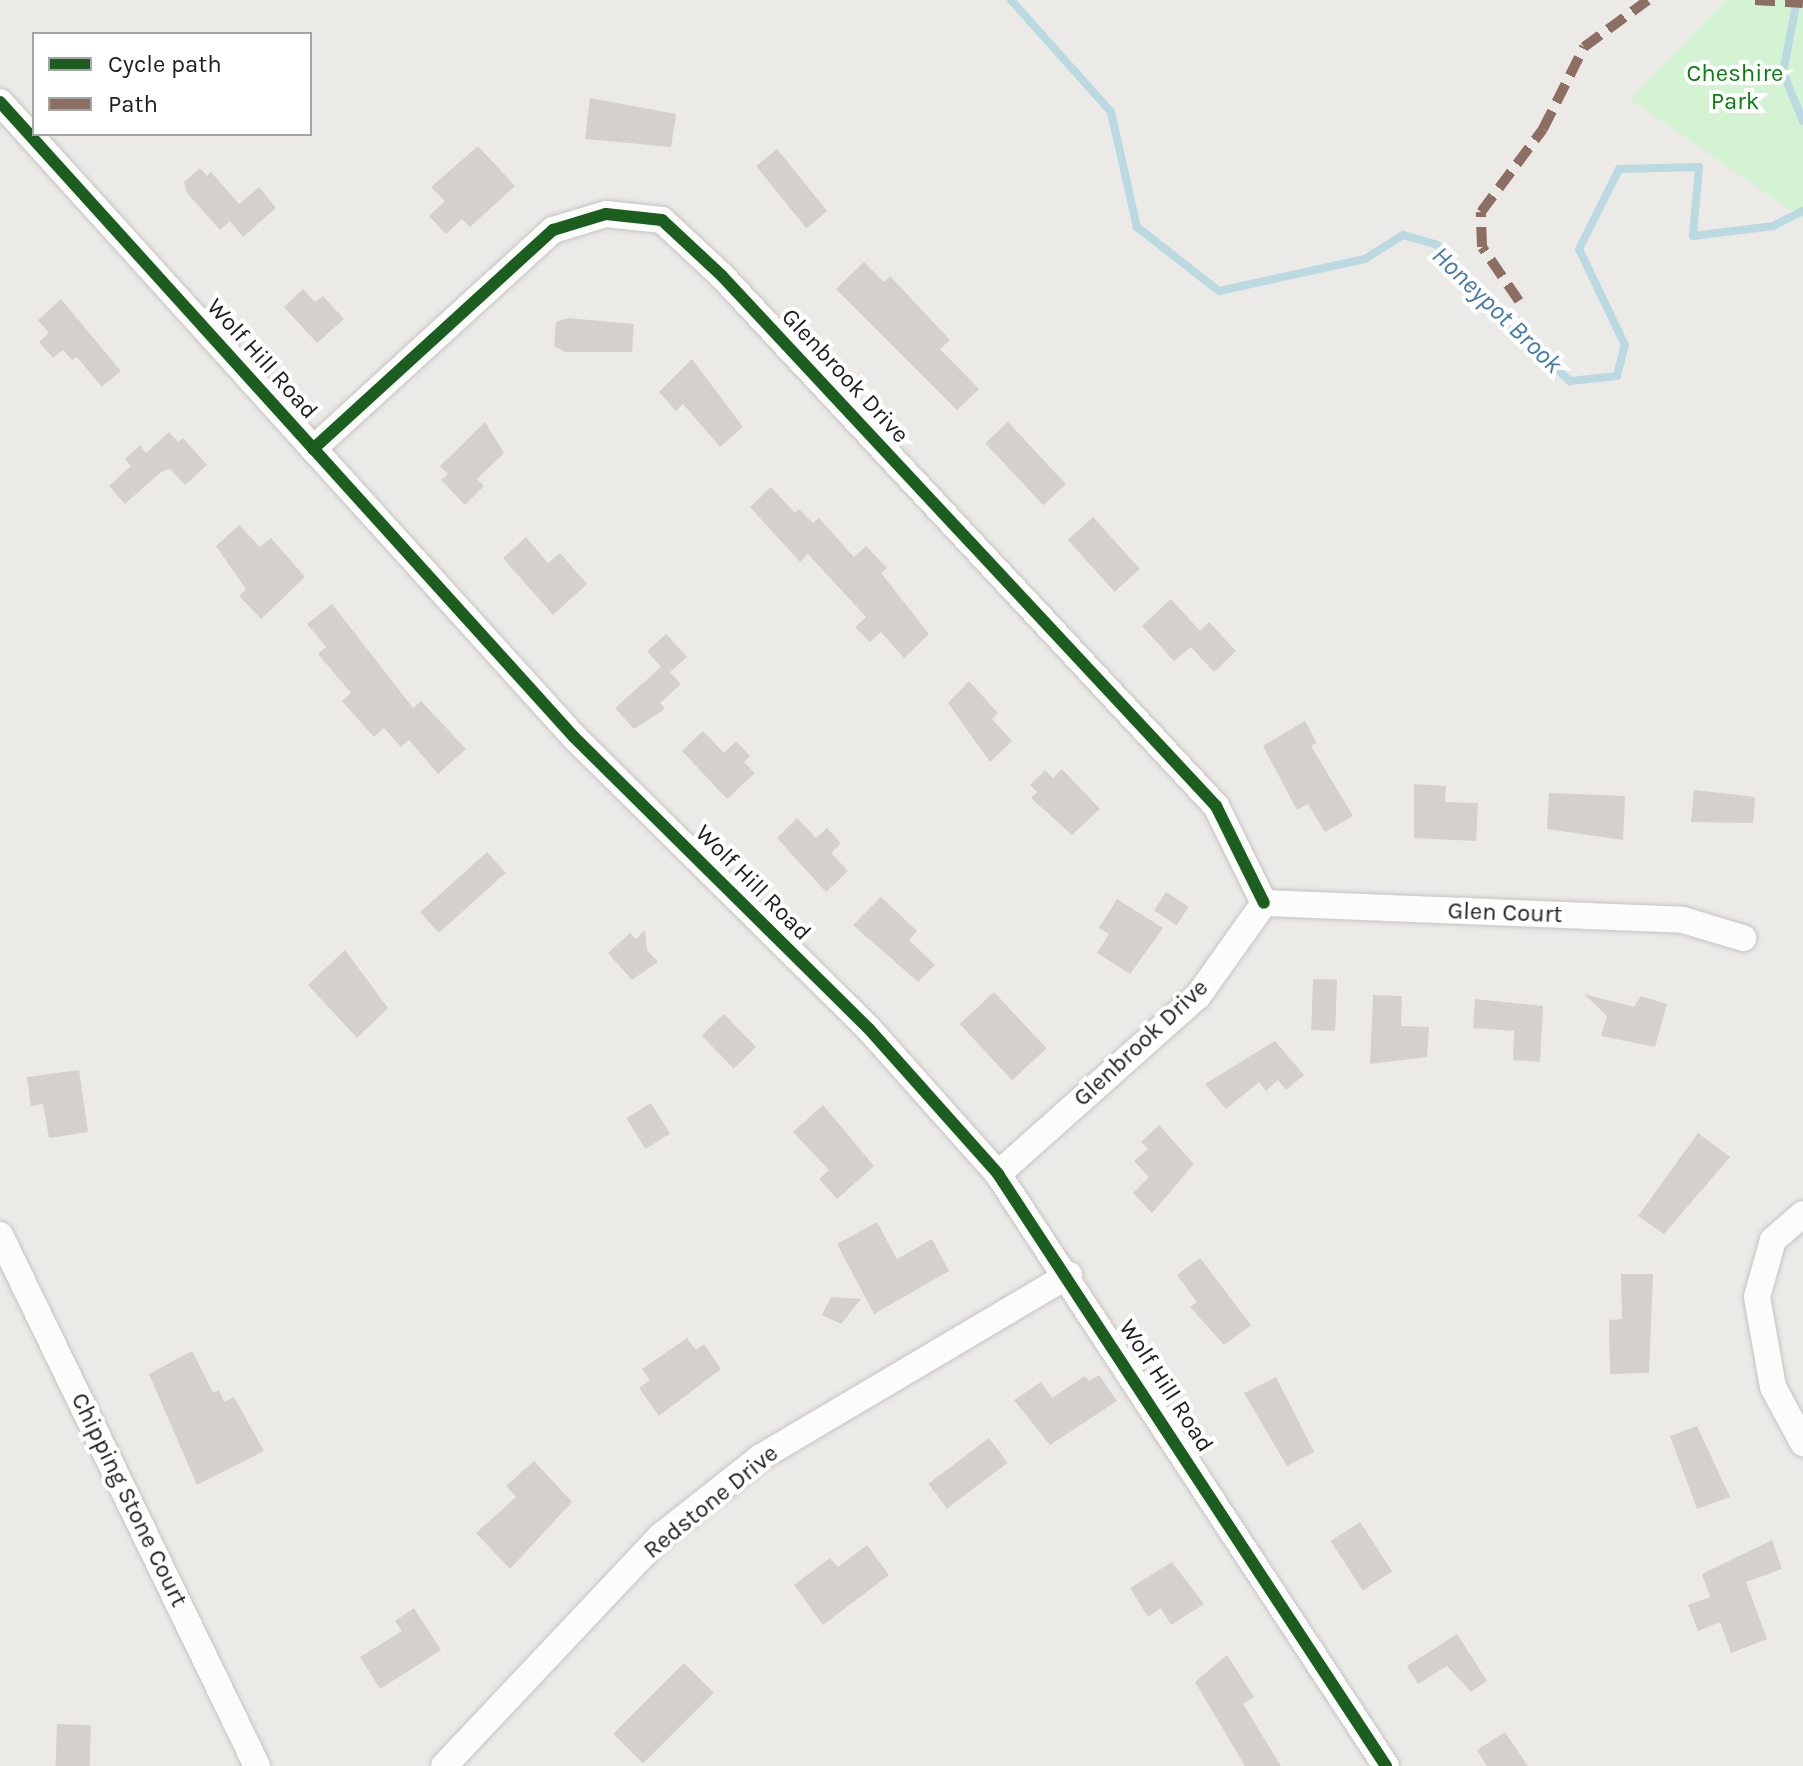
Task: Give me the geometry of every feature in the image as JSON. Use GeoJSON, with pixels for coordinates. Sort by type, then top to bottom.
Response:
{"type":"FeatureCollection","features":[{"type":"Feature","properties":{"kind":"street","name":"Wolf Hill Road"},"geometry":{"type":"LineString","coordinates":[[0,102],[574,737],[869,1029],[998,1174],[1069,1275],[1386,1766]]}},
{"type":"Feature","properties":{"kind":"street","name":"Glenbrook Drive"},"geometry":{"type":"LineString","coordinates":[[313,449],[553,230],[606,214],[662,220],[733,288],[1216,806],[1264,903],[1198,996],[998,1174]]}},
{"type":"Feature","properties":{"kind":"street","name":"Glen Court"},"geometry":{"type":"LineString","coordinates":[[1264,903],[1683,920],[1743,938]]}},
{"type":"Feature","properties":{"kind":"street"},"geometry":{"type":"LineString","coordinates":[[1803,1214],[1773,1240],[1757,1297],[1773,1387],[1803,1443]]}},
{"type":"Feature","properties":{"kind":"street","name":"Chipping Stone Court"},"geometry":{"type":"LineString","coordinates":[[0,1235],[257,1766]]}},
{"type":"Feature","properties":{"kind":"street","name":"Redstone Drive"},"geometry":{"type":"LineString","coordinates":[[444,1766],[661,1536],[761,1457],[1069,1275]]}},
{"type":"Feature","properties":{"kind":"green space","name":"Cheshire Park"},"geometry":{"type":"Polygon","coordinates":[[[1726,0],[1803,0],[1803,219],[1630,99],[1726,0]]]}},
{"type":"Feature","properties":{"kind":"building"},"geometry":{"type":"Polygon","coordinates":[[[590,98],[676,114],[671,147],[585,139],[590,98]]]}},
{"type":"Feature","properties":{"kind":"building"},"geometry":{"type":"Polygon","coordinates":[[[478,146],[515,186],[470,227],[462,219],[446,234],[429,216],[445,201],[431,187],[478,146]]]}},
{"type":"Feature","properties":{"kind":"building"},"geometry":{"type":"Polygon","coordinates":[[[777,149],[827,211],[806,228],[756,166],[777,149]]]}},
{"type":"Feature","properties":{"kind":"building"},"geometry":{"type":"Polygon","coordinates":[[[200,168],[207,176],[211,172],[239,204],[259,187],[276,208],[243,237],[230,221],[220,230],[187,193],[184,182],[200,168]]]}},
{"type":"Feature","properties":{"kind":"building"},"geometry":{"type":"Polygon","coordinates":[[[864,262],[884,282],[890,276],[950,340],[940,349],[979,389],[957,410],[836,289],[864,262]]]}},
{"type":"Feature","properties":{"kind":"building"},"geometry":{"type":"Polygon","coordinates":[[[303,289],[315,302],[323,296],[344,319],[317,343],[284,307],[303,289]]]}},
{"type":"Feature","properties":{"kind":"building"},"geometry":{"type":"Polygon","coordinates":[[[61,299],[121,371],[102,387],[77,357],[72,360],[63,350],[53,358],[39,342],[49,333],[38,320],[61,299]]]}},
{"type":"Feature","properties":{"kind":"building"},"geometry":{"type":"Polygon","coordinates":[[[568,318],[634,324],[632,352],[565,352],[554,346],[556,322],[568,318]]]}},
{"type":"Feature","properties":{"kind":"building"},"geometry":{"type":"Polygon","coordinates":[[[692,359],[743,427],[720,447],[683,404],[676,411],[659,392],[692,359]]]}},
{"type":"Feature","properties":{"kind":"building"},"geometry":{"type":"Polygon","coordinates":[[[485,422],[504,453],[477,479],[484,486],[465,505],[441,480],[448,474],[440,466],[485,422]]]}},
{"type":"Feature","properties":{"kind":"building"},"geometry":{"type":"Polygon","coordinates":[[[1008,422],[1066,484],[1043,505],[985,443],[1008,422]]]}},
{"type":"Feature","properties":{"kind":"building"},"geometry":{"type":"Polygon","coordinates":[[[169,432],[178,442],[183,438],[207,465],[185,485],[170,469],[161,472],[125,504],[109,486],[131,466],[125,459],[140,445],[146,453],[169,432]]]}},
{"type":"Feature","properties":{"kind":"building"},"geometry":{"type":"Polygon","coordinates":[[[771,487],[795,513],[799,509],[813,523],[819,518],[854,557],[866,546],[887,568],[881,573],[929,634],[904,658],[881,632],[870,642],[855,627],[866,617],[808,554],[800,562],[750,507],[771,487]]]}},
{"type":"Feature","properties":{"kind":"building"},"geometry":{"type":"Polygon","coordinates":[[[1093,517],[1140,569],[1115,592],[1068,540],[1093,517]]]}},
{"type":"Feature","properties":{"kind":"building"},"geometry":{"type":"Polygon","coordinates":[[[239,525],[260,547],[271,538],[305,577],[261,619],[239,596],[246,589],[216,546],[239,525]]]}},
{"type":"Feature","properties":{"kind":"building"},"geometry":{"type":"Polygon","coordinates":[[[526,537],[548,563],[560,553],[587,584],[553,615],[503,558],[526,537]]]}},
{"type":"Feature","properties":{"kind":"building"},"geometry":{"type":"Polygon","coordinates":[[[1171,599],[1200,631],[1209,622],[1236,651],[1214,672],[1191,647],[1174,661],[1142,626],[1171,599]]]}},
{"type":"Feature","properties":{"kind":"building"},"geometry":{"type":"Polygon","coordinates":[[[332,604],[413,708],[421,701],[466,749],[438,774],[409,740],[401,747],[384,728],[374,737],[342,701],[351,693],[318,654],[326,647],[307,624],[332,604]]]}},
{"type":"Feature","properties":{"kind":"building"},"geometry":{"type":"Polygon","coordinates":[[[666,634],[687,657],[670,672],[681,684],[660,703],[665,709],[634,729],[615,708],[661,667],[647,651],[666,634]]]}},
{"type":"Feature","properties":{"kind":"building"},"geometry":{"type":"Polygon","coordinates":[[[969,681],[998,713],[992,719],[1012,741],[990,762],[948,703],[969,681]]]}},
{"type":"Feature","properties":{"kind":"building"},"geometry":{"type":"Polygon","coordinates":[[[1305,721],[1317,743],[1311,746],[1353,816],[1325,832],[1308,804],[1297,810],[1263,746],[1305,721]]]}},
{"type":"Feature","properties":{"kind":"building"},"geometry":{"type":"Polygon","coordinates":[[[703,731],[724,753],[736,741],[750,756],[744,762],[755,773],[727,799],[682,751],[703,731]]]}},
{"type":"Feature","properties":{"kind":"building"},"geometry":{"type":"Polygon","coordinates":[[[1062,769],[1100,809],[1072,835],[1031,798],[1037,792],[1030,785],[1045,770],[1053,778],[1062,769]]]}},
{"type":"Feature","properties":{"kind":"building"},"geometry":{"type":"Polygon","coordinates":[[[1414,784],[1446,786],[1445,802],[1478,803],[1476,841],[1414,838],[1414,784]]]}},
{"type":"Feature","properties":{"kind":"building"},"geometry":{"type":"Polygon","coordinates":[[[1694,790],[1755,797],[1753,823],[1691,822],[1694,790]]]}},
{"type":"Feature","properties":{"kind":"building"},"geometry":{"type":"Polygon","coordinates":[[[1549,793],[1625,796],[1623,840],[1547,829],[1549,793]]]}},
{"type":"Feature","properties":{"kind":"building"},"geometry":{"type":"Polygon","coordinates":[[[797,818],[816,838],[827,828],[841,843],[831,853],[848,871],[826,892],[777,838],[797,818]]]}},
{"type":"Feature","properties":{"kind":"building"},"geometry":{"type":"Polygon","coordinates":[[[487,852],[506,873],[439,933],[420,912],[487,852]]]}},
{"type":"Feature","properties":{"kind":"building"},"geometry":{"type":"Polygon","coordinates":[[[1166,892],[1189,907],[1177,925],[1154,910],[1166,892]]]}},
{"type":"Feature","properties":{"kind":"building"},"geometry":{"type":"Polygon","coordinates":[[[881,897],[917,931],[909,940],[935,965],[918,982],[853,925],[881,897]]]}},
{"type":"Feature","properties":{"kind":"building"},"geometry":{"type":"Polygon","coordinates":[[[1117,899],[1163,928],[1130,974],[1097,953],[1109,934],[1099,928],[1117,899]]]}},
{"type":"Feature","properties":{"kind":"building"},"geometry":{"type":"Polygon","coordinates":[[[645,930],[647,950],[658,962],[632,980],[608,953],[630,933],[636,939],[645,930]]]}},
{"type":"Feature","properties":{"kind":"building"},"geometry":{"type":"Polygon","coordinates":[[[345,950],[388,1008],[357,1038],[308,985],[345,950]]]}},
{"type":"Feature","properties":{"kind":"building"},"geometry":{"type":"Polygon","coordinates":[[[1313,979],[1337,980],[1335,1031],[1311,1030],[1313,979]]]}},
{"type":"Feature","properties":{"kind":"building"},"geometry":{"type":"Polygon","coordinates":[[[994,992],[1047,1048],[1012,1080],[960,1024],[994,992]]]}},
{"type":"Feature","properties":{"kind":"building"},"geometry":{"type":"Polygon","coordinates":[[[1584,994],[1634,1007],[1641,996],[1667,1004],[1655,1047],[1601,1036],[1607,1016],[1584,994]]]}},
{"type":"Feature","properties":{"kind":"building"},"geometry":{"type":"Polygon","coordinates":[[[1373,995],[1402,996],[1401,1026],[1429,1027],[1427,1057],[1370,1064],[1373,995]]]}},
{"type":"Feature","properties":{"kind":"building"},"geometry":{"type":"Polygon","coordinates":[[[1475,999],[1543,1006],[1540,1062],[1513,1060],[1514,1031],[1473,1028],[1475,999]]]}},
{"type":"Feature","properties":{"kind":"building"},"geometry":{"type":"Polygon","coordinates":[[[724,1014],[756,1047],[734,1069],[702,1036],[724,1014]]]}},
{"type":"Feature","properties":{"kind":"building"},"geometry":{"type":"Polygon","coordinates":[[[1275,1041],[1304,1075],[1286,1090],[1278,1080],[1266,1091],[1259,1082],[1226,1109],[1205,1084],[1275,1041]]]}},
{"type":"Feature","properties":{"kind":"building"},"geometry":{"type":"Polygon","coordinates":[[[79,1070],[88,1132],[49,1138],[43,1104],[31,1106],[27,1077],[79,1070]]]}},
{"type":"Feature","properties":{"kind":"building"},"geometry":{"type":"Polygon","coordinates":[[[651,1103],[670,1134],[645,1149],[626,1118],[651,1103]]]}},
{"type":"Feature","properties":{"kind":"building"},"geometry":{"type":"Polygon","coordinates":[[[823,1105],[874,1166],[837,1199],[819,1179],[829,1170],[793,1132],[823,1105]]]}},
{"type":"Feature","properties":{"kind":"building"},"geometry":{"type":"Polygon","coordinates":[[[1159,1125],[1194,1164],[1152,1213],[1133,1193],[1149,1177],[1134,1161],[1148,1149],[1141,1142],[1159,1125]]]}},
{"type":"Feature","properties":{"kind":"building"},"geometry":{"type":"Polygon","coordinates":[[[1698,1133],[1730,1157],[1664,1234],[1638,1216],[1698,1133]]]}},
{"type":"Feature","properties":{"kind":"building"},"geometry":{"type":"Polygon","coordinates":[[[877,1222],[897,1259],[932,1239],[949,1271],[874,1314],[837,1244],[877,1222]]]}},
{"type":"Feature","properties":{"kind":"building"},"geometry":{"type":"Polygon","coordinates":[[[1200,1258],[1251,1325],[1224,1345],[1190,1307],[1197,1302],[1177,1275],[1200,1258]]]}},
{"type":"Feature","properties":{"kind":"building"},"geometry":{"type":"Polygon","coordinates":[[[1621,1274],[1653,1274],[1649,1373],[1610,1374],[1609,1320],[1622,1319],[1621,1274]]]}},
{"type":"Feature","properties":{"kind":"building"},"geometry":{"type":"Polygon","coordinates":[[[831,1297],[861,1299],[841,1324],[822,1315],[831,1297]]]}},
{"type":"Feature","properties":{"kind":"building"},"geometry":{"type":"Polygon","coordinates":[[[687,1338],[696,1350],[704,1344],[721,1369],[659,1416],[639,1388],[650,1380],[642,1369],[687,1338]]]}},
{"type":"Feature","properties":{"kind":"building"},"geometry":{"type":"Polygon","coordinates":[[[192,1351],[213,1393],[219,1390],[224,1402],[234,1397],[264,1451],[197,1485],[149,1374],[192,1351]]]}},
{"type":"Feature","properties":{"kind":"building"},"geometry":{"type":"Polygon","coordinates":[[[1099,1375],[1117,1401],[1050,1445],[1014,1400],[1041,1382],[1052,1398],[1085,1376],[1089,1381],[1099,1375]]]}},
{"type":"Feature","properties":{"kind":"building"},"geometry":{"type":"Polygon","coordinates":[[[1276,1377],[1314,1452],[1287,1466],[1244,1393],[1276,1377]]]}},
{"type":"Feature","properties":{"kind":"building"},"geometry":{"type":"Polygon","coordinates":[[[1697,1426],[1730,1497],[1697,1509],[1670,1436],[1697,1426]]]}},
{"type":"Feature","properties":{"kind":"building"},"geometry":{"type":"Polygon","coordinates":[[[989,1438],[1008,1463],[947,1508],[928,1484],[989,1438]]]}},
{"type":"Feature","properties":{"kind":"building"},"geometry":{"type":"Polygon","coordinates":[[[534,1461],[572,1502],[510,1569],[476,1533],[516,1497],[506,1486],[534,1461]]]}},
{"type":"Feature","properties":{"kind":"building"},"geometry":{"type":"Polygon","coordinates":[[[1360,1522],[1392,1571],[1363,1591],[1331,1541],[1360,1522]]]}},
{"type":"Feature","properties":{"kind":"building"},"geometry":{"type":"Polygon","coordinates":[[[1772,1540],[1782,1569],[1746,1582],[1767,1639],[1731,1653],[1720,1622],[1698,1631],[1688,1605],[1710,1597],[1702,1574],[1772,1540]]]}},
{"type":"Feature","properties":{"kind":"building"},"geometry":{"type":"Polygon","coordinates":[[[867,1545],[889,1575],[823,1625],[794,1585],[830,1558],[838,1567],[867,1545]]]}},
{"type":"Feature","properties":{"kind":"building"},"geometry":{"type":"Polygon","coordinates":[[[1172,1562],[1204,1604],[1171,1625],[1161,1608],[1148,1617],[1130,1588],[1172,1562]]]}},
{"type":"Feature","properties":{"kind":"building"},"geometry":{"type":"Polygon","coordinates":[[[414,1608],[441,1650],[380,1689],[360,1657],[402,1631],[395,1621],[414,1608]]]}},
{"type":"Feature","properties":{"kind":"building"},"geometry":{"type":"Polygon","coordinates":[[[1457,1634],[1487,1681],[1471,1692],[1447,1666],[1418,1684],[1407,1666],[1457,1634]]]}},
{"type":"Feature","properties":{"kind":"building"},"geometry":{"type":"Polygon","coordinates":[[[1227,1655],[1254,1697],[1243,1704],[1281,1766],[1245,1766],[1195,1682],[1227,1655]]]}},
{"type":"Feature","properties":{"kind":"building"},"geometry":{"type":"Polygon","coordinates":[[[684,1663],[714,1693],[643,1763],[613,1734],[684,1663]]]}},
{"type":"Feature","properties":{"kind":"building"},"geometry":{"type":"Polygon","coordinates":[[[57,1724],[91,1725],[90,1766],[56,1766],[57,1724]]]}},
{"type":"Feature","properties":{"kind":"building"},"geometry":{"type":"Polygon","coordinates":[[[1505,1732],[1528,1766],[1487,1766],[1477,1750],[1505,1732]]]}},
{"type":"Feature","properties":{"kind":"waterway","name":"Honeypot Brook"},"geometry":{"type":"LineString","coordinates":[[1011,0],[1111,112],[1137,227],[1219,291],[1365,259],[1403,235],[1437,245],[1503,320],[1570,381],[1617,376],[1625,345],[1579,249],[1619,169],[1699,167],[1693,236],[1773,226],[1803,211]]}},
{"type":"Feature","properties":{"kind":"waterway"},"geometry":{"type":"LineString","coordinates":[[1797,0],[1783,73],[1803,121]]}},
{"type":"Feature","properties":{"kind":"marked path"},"geometry":{"type":"LineString","coordinates":[[1519,301],[1482,247],[1481,212],[1543,129],[1584,47],[1648,0]]}},
{"type":"Feature","properties":{"kind":"marked path"},"geometry":{"type":"LineString","coordinates":[[1755,0],[1803,3]]}},
{"type":"Feature","properties":{"kind":"cycle path"},"geometry":{"type":"LineString","coordinates":[[0,102],[574,737],[869,1029],[998,1174],[1386,1766]]}},
{"type":"Feature","properties":{"kind":"cycle path"},"geometry":{"type":"LineString","coordinates":[[313,449],[553,230],[606,214],[662,220],[722,276],[1216,806],[1264,903]]}}]}
